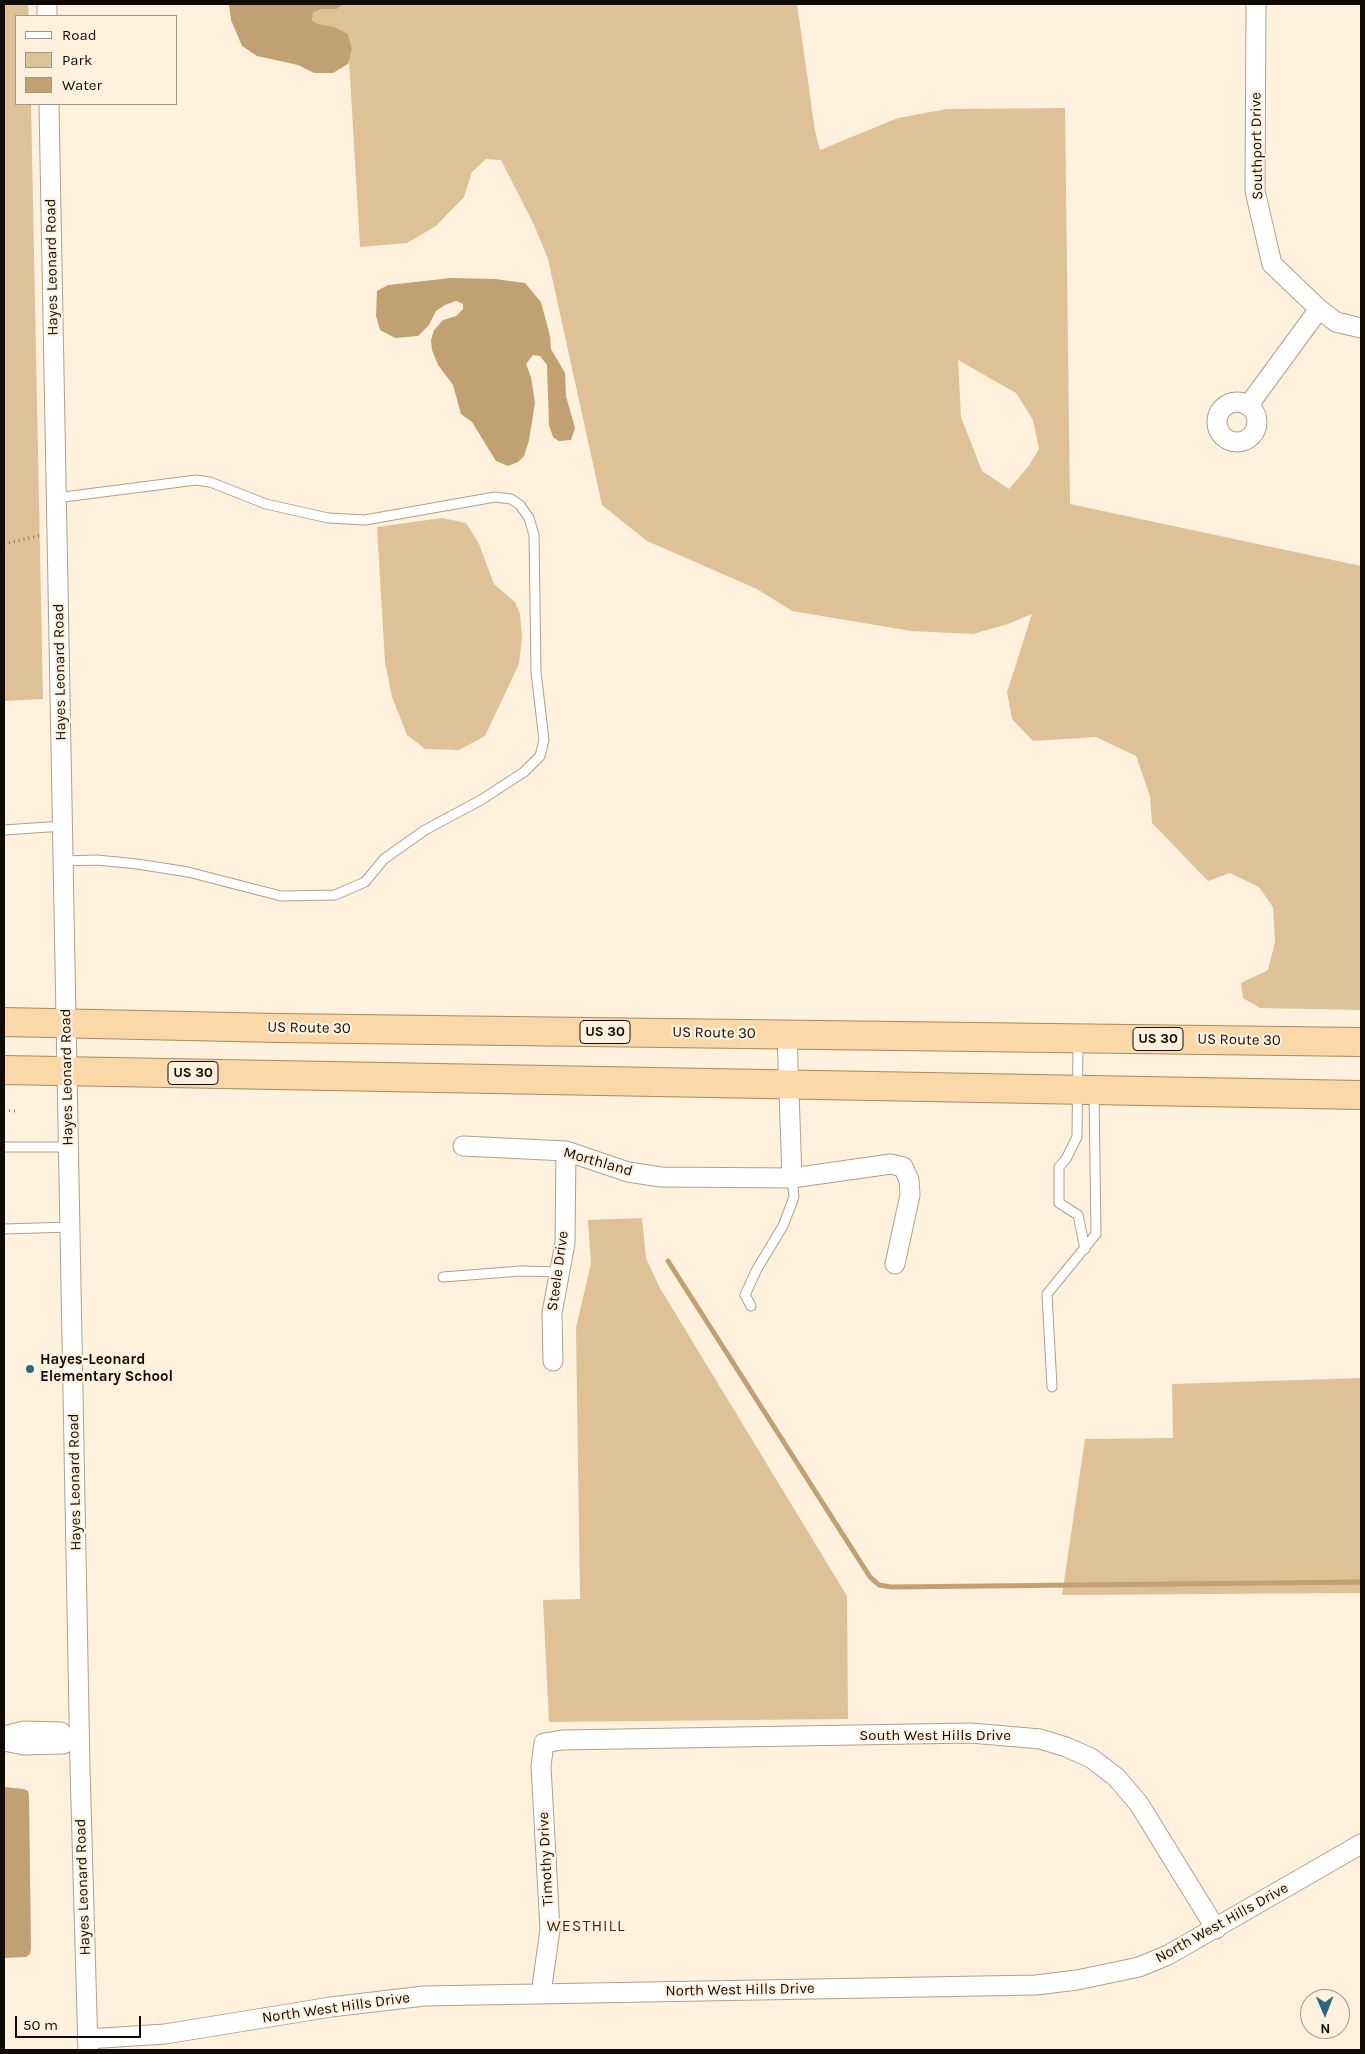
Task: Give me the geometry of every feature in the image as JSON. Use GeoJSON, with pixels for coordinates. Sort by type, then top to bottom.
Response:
{"type":"FeatureCollection","features":[{"type":"Feature","properties":{"kind":"highway","name":"US 30"},"geometry":{"type":"LineString","coordinates":[[4,1022],[66,1024]]}},
{"type":"Feature","properties":{"kind":"highway","name":"US Route 30"},"geometry":{"type":"LineString","coordinates":[[66,1024],[1361,1042]]}},
{"type":"Feature","properties":{"kind":"highway","name":"US 30"},"geometry":{"type":"LineString","coordinates":[[4,1070],[1361,1095]]}},
{"type":"Feature","properties":{"kind":"street","name":"Southport Drive"},"geometry":{"type":"LineString","coordinates":[[1256,4],[1255,191],[1272,264],[1319,309],[1336,322],[1361,328]]}},
{"type":"Feature","properties":{"kind":"street","name":"Hayes Leonard Road"},"geometry":{"type":"LineString","coordinates":[[49,105],[79,1736],[88,2045]]}},
{"type":"Feature","properties":{"kind":"street"},"geometry":{"type":"LineString","coordinates":[[1248,406],[1319,309]]}},
{"type":"Feature","properties":{"kind":"street"},"geometry":{"type":"LineString","coordinates":[[787,1034],[792,1178]]}},
{"type":"Feature","properties":{"kind":"street","name":"Morthland"},"geometry":{"type":"LineString","coordinates":[[463,1146],[515,1147],[566,1151],[628,1172],[661,1177],[792,1178],[890,1164],[903,1167],[908,1180],[910,1195],[895,1264]]}},
{"type":"Feature","properties":{"kind":"street","name":"Steele Drive"},"geometry":{"type":"LineString","coordinates":[[552,1361],[552,1313],[565,1243],[566,1151]]}},
{"type":"Feature","properties":{"kind":"street"},"geometry":{"type":"LineString","coordinates":[[4,1736],[24,1732],[62,1732],[79,1736]]}},
{"type":"Feature","properties":{"kind":"street","name":"South West Hills Drive"},"geometry":{"type":"LineString","coordinates":[[562,1740],[971,1732],[1040,1739],[1066,1747],[1091,1758],[1116,1777],[1139,1804],[1216,1928]]}},
{"type":"Feature","properties":{"kind":"street"},"geometry":{"type":"LineString","coordinates":[[4,1741],[24,1745],[63,1744],[79,1736]]}},
{"type":"Feature","properties":{"kind":"street","name":"Timothy Drive"},"geometry":{"type":"LineString","coordinates":[[541,1993],[550,1930],[541,1766],[544,1742],[562,1740]]}},
{"type":"Feature","properties":{"kind":"street","name":"North West Hills Drive"},"geometry":{"type":"LineString","coordinates":[[88,2045],[381,1999],[541,1993],[1036,1985],[1113,1974],[1139,1967],[1168,1955],[1361,1844]]}},
{"type":"Feature","properties":{"kind":"lane"},"geometry":{"type":"LineString","coordinates":[[56,498],[196,480],[210,482],[266,504],[328,518],[365,520],[495,498],[511,499],[520,505],[529,518],[534,534],[536,672],[544,740],[540,756],[524,772],[481,800],[425,830],[384,859],[365,882],[335,895],[281,896],[188,872],[97,860],[63,861]]}},
{"type":"Feature","properties":{"kind":"lane"},"geometry":{"type":"LineString","coordinates":[[4,830],[62,826]]}},
{"type":"Feature","properties":{"kind":"lane"},"geometry":{"type":"LineString","coordinates":[[1052,1387],[1048,1294],[1096,1234],[1086,1090],[1078,1038]]}},
{"type":"Feature","properties":{"kind":"lane"},"geometry":{"type":"LineString","coordinates":[[1085,1249],[1078,1215],[1059,1203],[1059,1167],[1066,1159],[1077,1137],[1086,1090]]}},
{"type":"Feature","properties":{"kind":"lane"},"geometry":{"type":"LineString","coordinates":[[4,1147],[68,1147]]}},
{"type":"Feature","properties":{"kind":"lane"},"geometry":{"type":"LineString","coordinates":[[751,1306],[745,1295],[757,1269],[783,1226],[794,1197],[792,1178]]}},
{"type":"Feature","properties":{"kind":"lane"},"geometry":{"type":"LineString","coordinates":[[4,1229],[70,1227]]}},
{"type":"Feature","properties":{"kind":"lane"},"geometry":{"type":"LineString","coordinates":[[443,1277],[521,1271],[560,1272]]}},
{"type":"Feature","properties":{"kind":"path"},"geometry":{"type":"LineString","coordinates":[[4,544],[57,531]]}},
{"type":"Feature","properties":{"kind":"path"},"geometry":{"type":"LineString","coordinates":[[4,1110],[15,1111]]}},
{"type":"Feature","properties":{"kind":"green space"},"geometry":{"type":"Polygon","coordinates":[[[4,4],[28,4],[29,15],[15,15],[15,105],[31,105],[43,699],[4,701],[4,4]]]}},
{"type":"Feature","properties":{"kind":"green space"},"geometry":{"type":"Polygon","coordinates":[[[344,4],[797,4],[815,131],[820,150],[898,118],[947,109],[1065,108],[1070,504],[1361,566],[1361,1010],[1260,1008],[1243,998],[1241,983],[1268,970],[1275,942],[1273,907],[1259,887],[1230,873],[1208,881],[1152,823],[1150,796],[1136,756],[1096,737],[1033,741],[1012,719],[1007,692],[1032,614],[1008,624],[973,634],[911,631],[792,611],[757,589],[647,541],[602,505],[548,259],[534,225],[501,160],[486,159],[472,172],[464,197],[436,226],[407,243],[360,247],[349,60],[352,49],[348,34],[335,27],[318,24],[312,20],[313,13],[321,9],[337,9],[344,4]],[[958,360],[961,417],[982,471],[1009,489],[1028,467],[1039,449],[1033,420],[1016,393],[958,360]]]}},
{"type":"Feature","properties":{"kind":"green space"},"geometry":{"type":"Polygon","coordinates":[[[442,518],[466,523],[479,544],[494,584],[515,602],[520,614],[522,637],[519,664],[485,736],[459,750],[425,749],[407,735],[392,697],[385,662],[377,527],[442,518]]]}},
{"type":"Feature","properties":{"kind":"green space"},"geometry":{"type":"Polygon","coordinates":[[[642,1218],[646,1258],[660,1288],[847,1596],[848,1719],[549,1722],[543,1600],[580,1599],[576,1328],[591,1263],[588,1220],[642,1218]]]}},
{"type":"Feature","properties":{"kind":"green space"},"geometry":{"type":"Polygon","coordinates":[[[1361,1378],[1361,1593],[1062,1595],[1085,1439],[1173,1438],[1172,1384],[1361,1378]]]}},
{"type":"Feature","properties":{"kind":"water"},"geometry":{"type":"Polygon","coordinates":[[[229,4],[344,4],[337,9],[321,9],[313,13],[312,20],[318,24],[335,27],[348,34],[352,49],[348,64],[333,73],[314,73],[298,65],[257,56],[242,46],[231,20],[229,4]]]}},
{"type":"Feature","properties":{"kind":"water"},"geometry":{"type":"Polygon","coordinates":[[[451,278],[495,279],[525,283],[541,302],[550,336],[551,349],[565,373],[566,396],[575,428],[571,440],[559,441],[553,437],[549,425],[547,365],[540,356],[533,355],[526,364],[531,377],[535,403],[529,440],[524,456],[518,462],[508,466],[496,461],[472,422],[461,414],[453,385],[438,365],[432,350],[431,340],[434,330],[443,320],[456,316],[463,309],[463,304],[456,301],[436,311],[429,325],[418,336],[395,338],[380,330],[376,316],[377,291],[388,285],[451,278]]]}},
{"type":"Feature","properties":{"kind":"water"},"geometry":{"type":"Polygon","coordinates":[[[4,1787],[24,1789],[28,1791],[29,1795],[31,1948],[30,1954],[26,1957],[4,1958],[4,1787]]]}},
{"type":"Feature","properties":{"kind":"waterway"},"geometry":{"type":"LineString","coordinates":[[668,1261],[870,1577],[879,1585],[891,1587],[1361,1582]]}},
{"type":"Feature","properties":{"kind":"place","name":"Hayes-Leonard Elementary School"},"geometry":{"type":"Point","coordinates":[30,1369]}},
{"type":"Feature","properties":{"kind":"district","name":"WESTHILL"},"geometry":{"type":"Point","coordinates":[586,1926]}}]}
